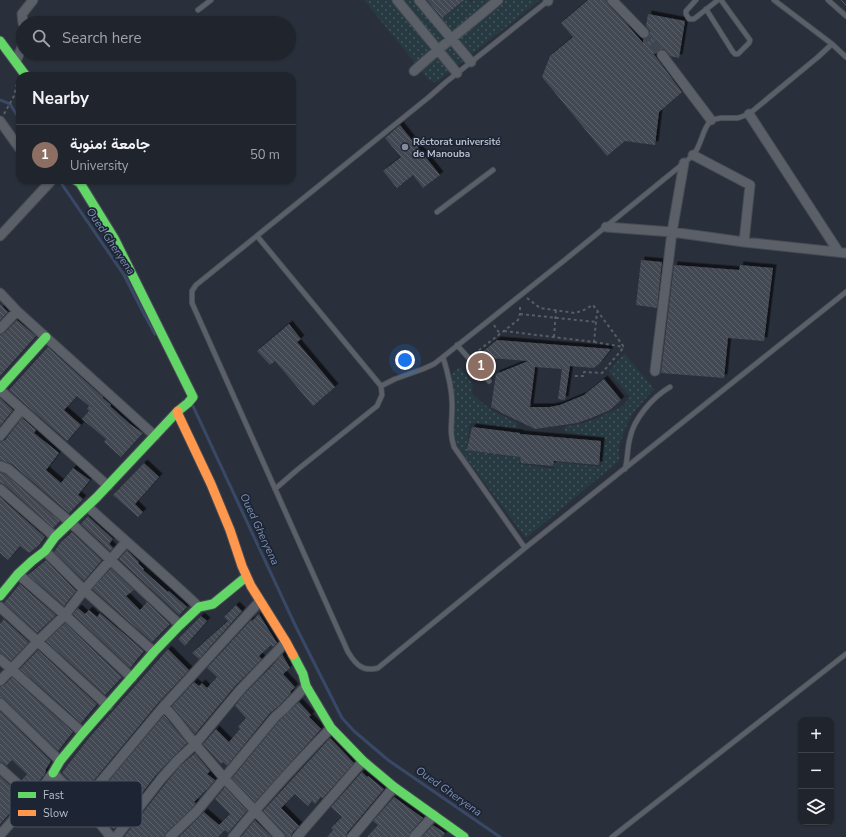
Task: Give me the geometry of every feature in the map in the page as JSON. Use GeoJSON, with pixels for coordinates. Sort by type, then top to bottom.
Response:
{"type":"FeatureCollection","features":[{"type":"Feature","properties":{"kind":"street"},"geometry":{"type":"LineString","coordinates":[[22,16],[22,14],[33,0]]}},
{"type":"Feature","properties":{"kind":"street"},"geometry":{"type":"LineString","coordinates":[[397,0],[457,73]]}},
{"type":"Feature","properties":{"kind":"street"},"geometry":{"type":"LineString","coordinates":[[419,0],[471,62]]}},
{"type":"Feature","properties":{"kind":"street"},"geometry":{"type":"LineString","coordinates":[[414,71],[498,0]]}},
{"type":"Feature","properties":{"kind":"street"},"geometry":{"type":"LineString","coordinates":[[612,0],[644,33]]}},
{"type":"Feature","properties":{"kind":"street"},"geometry":{"type":"LineString","coordinates":[[0,41],[23,72]]}},
{"type":"Feature","properties":{"kind":"street"},"geometry":{"type":"LineString","coordinates":[[662,55],[711,120]]}},
{"type":"Feature","properties":{"kind":"street"},"geometry":{"type":"LineString","coordinates":[[749,114],[842,252]]}},
{"type":"Feature","properties":{"kind":"street"},"geometry":{"type":"LineString","coordinates":[[1,119],[16,142]]}},
{"type":"Feature","properties":{"kind":"street"},"geometry":{"type":"LineString","coordinates":[[693,155],[750,185],[744,242]]}},
{"type":"Feature","properties":{"kind":"street"},"geometry":{"type":"LineString","coordinates":[[655,371],[672,232],[684,163]]}},
{"type":"Feature","properties":{"kind":"street"},"geometry":{"type":"LineString","coordinates":[[0,236],[46,184]]}},
{"type":"Feature","properties":{"kind":"street"},"geometry":{"type":"LineString","coordinates":[[0,596],[18,574],[45,551],[55,537],[108,486],[191,400],[114,238],[81,184]]}},
{"type":"Feature","properties":{"kind":"street"},"geometry":{"type":"LineString","coordinates":[[606,227],[672,232],[744,242],[842,252]]}},
{"type":"Feature","properties":{"kind":"street"},"geometry":{"type":"LineString","coordinates":[[0,293],[17,311],[155,436]]}},
{"type":"Feature","properties":{"kind":"street"},"geometry":{"type":"LineString","coordinates":[[0,329],[17,311]]}},
{"type":"Feature","properties":{"kind":"street"},"geometry":{"type":"LineString","coordinates":[[46,337],[0,389],[21,410],[108,486]]}},
{"type":"Feature","properties":{"kind":"street"},"geometry":{"type":"LineString","coordinates":[[0,436],[21,410]]}},
{"type":"Feature","properties":{"kind":"street"},"geometry":{"type":"LineString","coordinates":[[178,412],[221,508],[246,577],[286,642],[303,674],[306,686],[331,728],[363,761],[394,786],[464,837]]}},
{"type":"Feature","properties":{"kind":"street"},"geometry":{"type":"LineString","coordinates":[[0,466],[8,469],[70,523],[180,625]]}},
{"type":"Feature","properties":{"kind":"street"},"geometry":{"type":"LineString","coordinates":[[0,489],[55,537]]}},
{"type":"Feature","properties":{"kind":"street"},"geometry":{"type":"LineString","coordinates":[[87,506],[199,607]]}},
{"type":"Feature","properties":{"kind":"street"},"geometry":{"type":"LineString","coordinates":[[0,681],[65,615],[84,590],[126,542]]}},
{"type":"Feature","properties":{"kind":"street"},"geometry":{"type":"LineString","coordinates":[[45,551],[84,590],[154,652]]}},
{"type":"Feature","properties":{"kind":"street"},"geometry":{"type":"LineString","coordinates":[[18,574],[65,615],[132,678]]}},
{"type":"Feature","properties":{"kind":"street"},"geometry":{"type":"LineString","coordinates":[[47,781],[60,761],[83,733],[154,652],[180,625],[199,607],[213,604],[246,577]]}},
{"type":"Feature","properties":{"kind":"street"},"geometry":{"type":"LineString","coordinates":[[101,781],[164,706],[260,601]]}},
{"type":"Feature","properties":{"kind":"street"},"geometry":{"type":"LineString","coordinates":[[0,607],[108,706]]}},
{"type":"Feature","properties":{"kind":"street"},"geometry":{"type":"LineString","coordinates":[[142,803],[161,779],[195,744],[241,689],[286,642]]}},
{"type":"Feature","properties":{"kind":"street"},"geometry":{"type":"LineString","coordinates":[[0,659],[83,733]]}},
{"type":"Feature","properties":{"kind":"street"},"geometry":{"type":"LineString","coordinates":[[170,837],[197,811],[275,718],[306,686]]}},
{"type":"Feature","properties":{"kind":"street"},"geometry":{"type":"LineString","coordinates":[[0,703],[60,761]]}},
{"type":"Feature","properties":{"kind":"street"},"geometry":{"type":"LineString","coordinates":[[164,706],[224,778],[280,837]]}},
{"type":"Feature","properties":{"kind":"street"},"geometry":{"type":"LineString","coordinates":[[233,837],[255,810],[331,728]]}},
{"type":"Feature","properties":{"kind":"street"},"geometry":{"type":"LineString","coordinates":[[297,837],[363,761]]}},
{"type":"Feature","properties":{"kind":"street"},"geometry":{"type":"LineString","coordinates":[[0,768],[14,781]]}},
{"type":"Feature","properties":{"kind":"street"},"geometry":{"type":"LineString","coordinates":[[53,773],[61,781]]}},
{"type":"Feature","properties":{"kind":"street"},"geometry":{"type":"LineString","coordinates":[[352,837],[394,786]]}},
{"type":"Feature","properties":{"kind":"street"},"geometry":{"type":"LineString","coordinates":[[414,837],[434,816]]}},
{"type":"Feature","properties":{"kind":"street"},"geometry":{"type":"LineString","coordinates":[[0,835],[10,824]]}},
{"type":"Feature","properties":{"kind":"street"},"geometry":{"type":"LineString","coordinates":[[103,827],[111,837]]}},
{"type":"Feature","properties":{"kind":"street"},"geometry":{"type":"LineString","coordinates":[[116,837],[124,827]]}},
{"type":"Feature","properties":{"kind":"lane"},"geometry":{"type":"LineString","coordinates":[[198,10],[211,0]]}},
{"type":"Feature","properties":{"kind":"lane"},"geometry":{"type":"LineString","coordinates":[[549,0],[196,285],[192,291],[192,303],[348,652],[354,661],[361,667],[370,670],[378,668],[525,548],[846,292]]}},
{"type":"Feature","properties":{"kind":"lane"},"geometry":{"type":"LineString","coordinates":[[696,0],[686,11],[689,19],[694,19],[718,0]]}},
{"type":"Feature","properties":{"kind":"lane"},"geometry":{"type":"LineString","coordinates":[[706,9],[733,52],[738,54],[750,40],[721,0]]}},
{"type":"Feature","properties":{"kind":"lane"},"geometry":{"type":"LineString","coordinates":[[774,0],[832,44],[846,57]]}},
{"type":"Feature","properties":{"kind":"lane"},"geometry":{"type":"LineString","coordinates":[[828,0],[846,16]]}},
{"type":"Feature","properties":{"kind":"lane"},"geometry":{"type":"LineString","coordinates":[[381,386],[434,364],[684,163],[693,155],[700,143],[704,130],[711,120],[721,118],[738,118],[749,114],[832,44]]}},
{"type":"Feature","properties":{"kind":"lane"},"geometry":{"type":"LineString","coordinates":[[437,212],[493,170]]}},
{"type":"Feature","properties":{"kind":"lane"},"geometry":{"type":"LineString","coordinates":[[257,236],[381,386],[382,394],[377,406],[275,489]]}},
{"type":"Feature","properties":{"kind":"lane"},"geometry":{"type":"LineString","coordinates":[[457,345],[489,381]]}},
{"type":"Feature","properties":{"kind":"lane"},"geometry":{"type":"LineString","coordinates":[[443,357],[448,374],[451,396],[452,409],[450,431],[454,447],[525,548]]}},
{"type":"Feature","properties":{"kind":"lane"},"geometry":{"type":"LineString","coordinates":[[625,469],[628,460],[627,450],[630,436],[637,422],[645,409],[670,387]]}},
{"type":"Feature","properties":{"kind":"lane"},"geometry":{"type":"LineString","coordinates":[[612,837],[846,654]]}},
{"type":"Feature","properties":{"kind":"path"},"geometry":{"type":"LineString","coordinates":[[1,119],[14,96]]}},
{"type":"Feature","properties":{"kind":"path"},"geometry":{"type":"LineString","coordinates":[[524,300],[527,298],[540,308],[575,313],[593,305],[624,347]]}},
{"type":"Feature","properties":{"kind":"path"},"geometry":{"type":"LineString","coordinates":[[469,358],[518,320],[520,314],[520,303]]}},
{"type":"Feature","properties":{"kind":"path"},"geometry":{"type":"LineString","coordinates":[[554,337],[556,310]]}},
{"type":"Feature","properties":{"kind":"path"},"geometry":{"type":"LineString","coordinates":[[594,342],[597,310]]}},
{"type":"Feature","properties":{"kind":"path"},"geometry":{"type":"LineString","coordinates":[[520,314],[596,322]]}},
{"type":"Feature","properties":{"kind":"path"},"geometry":{"type":"LineString","coordinates":[[504,331],[624,347]]}},
{"type":"Feature","properties":{"kind":"path"},"geometry":{"type":"LineString","coordinates":[[573,376],[584,376],[584,372],[602,373],[624,347]]}},
{"type":"Feature","properties":{"kind":"shaded area"},"geometry":{"type":"Polygon","coordinates":[[[364,0],[425,0],[441,19],[462,2],[461,0],[469,0],[471,2],[474,0],[540,0],[435,82],[429,80],[364,0]]]}},
{"type":"Feature","properties":{"kind":"shaded area"},"geometry":{"type":"Polygon","coordinates":[[[624,353],[654,389],[632,414],[619,446],[619,461],[526,538],[454,442],[451,423],[449,376],[460,367],[473,385],[471,393],[491,410],[517,423],[517,429],[470,423],[467,450],[520,457],[519,464],[554,469],[555,462],[601,467],[605,438],[566,432],[564,427],[587,422],[623,406],[630,397],[609,372],[624,353]]]}},
{"type":"Feature","properties":{"kind":"building"},"geometry":{"type":"Polygon","coordinates":[[[427,0],[464,0],[442,18],[427,0]]]}},
{"type":"Feature","properties":{"kind":"building"},"geometry":{"type":"Polygon","coordinates":[[[588,0],[606,0],[643,43],[643,39],[648,38],[650,34],[650,31],[646,26],[648,14],[685,21],[679,58],[670,56],[664,49],[659,50],[656,54],[653,53],[682,92],[659,112],[655,145],[625,141],[607,156],[542,77],[550,56],[573,37],[561,23],[588,0]]]}},
{"type":"Feature","properties":{"kind":"building","name":"Réctorat université de Manouba"},"geometry":{"type":"Polygon","coordinates":[[[400,125],[440,175],[423,188],[413,175],[397,188],[383,171],[401,157],[385,138],[400,125]]]}},
{"type":"Feature","properties":{"kind":"building"},"geometry":{"type":"Polygon","coordinates":[[[641,260],[662,262],[657,308],[636,305],[641,260]]]}},
{"type":"Feature","properties":{"kind":"building"},"geometry":{"type":"Polygon","coordinates":[[[674,265],[739,270],[740,265],[773,268],[764,341],[728,338],[724,378],[661,373],[674,265]]]}},
{"type":"Feature","properties":{"kind":"building"},"geometry":{"type":"Polygon","coordinates":[[[0,304],[8,312],[0,320],[0,304]]]}},
{"type":"Feature","properties":{"kind":"building"},"geometry":{"type":"Polygon","coordinates":[[[17,320],[36,336],[0,376],[0,335],[17,320]]]}},
{"type":"Feature","properties":{"kind":"building"},"geometry":{"type":"Polygon","coordinates":[[[289,324],[301,339],[297,342],[335,387],[313,406],[275,361],[270,365],[257,351],[289,324]]]}},
{"type":"Feature","properties":{"kind":"building"},"geometry":{"type":"Polygon","coordinates":[[[497,340],[611,349],[594,368],[570,366],[565,400],[558,399],[562,369],[535,367],[530,407],[550,407],[560,405],[584,395],[604,379],[621,400],[610,410],[577,423],[535,429],[504,414],[491,407],[496,374],[528,361],[476,357],[497,340]]]}},
{"type":"Feature","properties":{"kind":"building"},"geometry":{"type":"Polygon","coordinates":[[[48,347],[103,397],[111,405],[110,406],[130,424],[143,433],[121,457],[104,442],[106,439],[82,419],[89,411],[87,409],[89,406],[77,396],[64,410],[81,425],[67,441],[9,390],[48,347]]]}},
{"type":"Feature","properties":{"kind":"building"},"geometry":{"type":"Polygon","coordinates":[[[0,398],[13,410],[0,426],[0,398]]]}},
{"type":"Feature","properties":{"kind":"building"},"geometry":{"type":"Polygon","coordinates":[[[22,418],[36,430],[34,433],[59,453],[46,470],[61,483],[73,468],[90,480],[78,495],[83,499],[69,513],[12,464],[0,460],[0,442],[5,440],[22,418]]]}},
{"type":"Feature","properties":{"kind":"building"},"geometry":{"type":"Polygon","coordinates":[[[472,427],[520,434],[601,441],[599,465],[554,461],[553,466],[521,463],[520,457],[467,450],[472,427]]]}},
{"type":"Feature","properties":{"kind":"building"},"geometry":{"type":"Polygon","coordinates":[[[144,463],[159,477],[135,504],[143,512],[138,517],[113,495],[144,463]]]}},
{"type":"Feature","properties":{"kind":"building"},"geometry":{"type":"Polygon","coordinates":[[[0,472],[5,474],[60,521],[53,528],[4,484],[0,483],[0,472]]]}},
{"type":"Feature","properties":{"kind":"building"},"geometry":{"type":"Polygon","coordinates":[[[0,497],[45,537],[39,545],[29,553],[20,546],[8,560],[0,553],[0,497]]]}},
{"type":"Feature","properties":{"kind":"building"},"geometry":{"type":"Polygon","coordinates":[[[88,516],[113,539],[109,544],[113,548],[110,551],[81,524],[88,516]]]}},
{"type":"Feature","properties":{"kind":"building"},"geometry":{"type":"Polygon","coordinates":[[[72,532],[102,560],[84,581],[54,552],[61,542],[72,532]]]}},
{"type":"Feature","properties":{"kind":"building"},"geometry":{"type":"Polygon","coordinates":[[[127,550],[139,562],[138,563],[144,569],[143,570],[187,607],[179,615],[119,559],[127,550]]]}},
{"type":"Feature","properties":{"kind":"building"},"geometry":{"type":"Polygon","coordinates":[[[46,560],[76,591],[64,606],[28,575],[46,560]]]}},
{"type":"Feature","properties":{"kind":"building"},"geometry":{"type":"Polygon","coordinates":[[[111,568],[134,590],[126,596],[140,610],[147,602],[170,624],[152,642],[92,589],[111,568]]]}},
{"type":"Feature","properties":{"kind":"building"},"geometry":{"type":"Polygon","coordinates":[[[20,584],[56,615],[37,633],[4,603],[20,584]]]}},
{"type":"Feature","properties":{"kind":"building"},"geometry":{"type":"Polygon","coordinates":[[[236,605],[242,611],[199,659],[192,653],[228,621],[224,617],[236,605]]]}},
{"type":"Feature","properties":{"kind":"building"},"geometry":{"type":"Polygon","coordinates":[[[78,608],[85,614],[89,610],[97,617],[100,613],[144,651],[130,668],[73,614],[78,608]]]}},
{"type":"Feature","properties":{"kind":"building"},"geometry":{"type":"Polygon","coordinates":[[[259,614],[277,643],[273,647],[271,645],[259,656],[262,659],[236,685],[195,734],[172,706],[194,682],[199,686],[202,683],[207,688],[217,677],[207,668],[251,620],[252,621],[259,614]]]}},
{"type":"Feature","properties":{"kind":"building"},"geometry":{"type":"Polygon","coordinates":[[[201,616],[207,621],[185,646],[178,639],[201,616]]]}},
{"type":"Feature","properties":{"kind":"building"},"geometry":{"type":"Polygon","coordinates":[[[4,619],[29,642],[11,661],[0,653],[0,624],[4,619]]]}},
{"type":"Feature","properties":{"kind":"building"},"geometry":{"type":"Polygon","coordinates":[[[65,623],[122,677],[105,695],[46,641],[65,623]]]}},
{"type":"Feature","properties":{"kind":"building"},"geometry":{"type":"Polygon","coordinates":[[[168,649],[189,670],[159,702],[93,781],[70,781],[62,773],[89,738],[168,649]]]}},
{"type":"Feature","properties":{"kind":"building"},"geometry":{"type":"Polygon","coordinates":[[[38,650],[97,704],[81,723],[20,669],[38,650]]]}},
{"type":"Feature","properties":{"kind":"building"},"geometry":{"type":"Polygon","coordinates":[[[282,654],[290,668],[283,674],[295,687],[280,705],[270,713],[227,766],[223,762],[221,764],[203,744],[216,729],[229,742],[240,729],[238,727],[246,718],[235,706],[245,693],[282,654]]]}},
{"type":"Feature","properties":{"kind":"building"},"geometry":{"type":"Polygon","coordinates":[[[12,677],[73,732],[58,751],[4,699],[0,697],[0,687],[12,677]]]}},
{"type":"Feature","properties":{"kind":"building"},"geometry":{"type":"Polygon","coordinates":[[[299,702],[311,715],[309,717],[321,729],[255,802],[232,778],[279,721],[299,702]]]}},
{"type":"Feature","properties":{"kind":"building"},"geometry":{"type":"Polygon","coordinates":[[[0,711],[51,761],[45,774],[39,781],[23,781],[22,780],[27,774],[12,760],[6,766],[4,763],[0,762],[0,711]]]}},
{"type":"Feature","properties":{"kind":"building"},"geometry":{"type":"Polygon","coordinates":[[[164,715],[187,743],[156,775],[142,793],[142,781],[109,781],[164,715]]]}},
{"type":"Feature","properties":{"kind":"building"},"geometry":{"type":"Polygon","coordinates":[[[330,738],[354,763],[323,798],[321,797],[315,804],[312,801],[308,806],[295,794],[281,808],[299,826],[292,833],[291,837],[286,837],[263,811],[330,738]]]}},
{"type":"Feature","properties":{"kind":"building"},"geometry":{"type":"Polygon","coordinates":[[[195,753],[210,771],[207,774],[215,780],[194,802],[196,803],[193,807],[166,833],[164,837],[124,837],[132,827],[142,827],[142,814],[181,765],[195,753]]]}},
{"type":"Feature","properties":{"kind":"building"},"geometry":{"type":"Polygon","coordinates":[[[362,772],[384,789],[347,833],[346,837],[327,837],[333,830],[331,828],[342,817],[331,807],[362,772]]]}},
{"type":"Feature","properties":{"kind":"building"},"geometry":{"type":"Polygon","coordinates":[[[0,776],[10,785],[10,813],[0,824],[0,776]]]}},
{"type":"Feature","properties":{"kind":"building"},"geometry":{"type":"Polygon","coordinates":[[[225,787],[247,811],[228,833],[225,830],[218,837],[179,837],[204,812],[219,825],[230,814],[215,799],[225,787]]]}},
{"type":"Feature","properties":{"kind":"building"},"geometry":{"type":"Polygon","coordinates":[[[394,797],[423,818],[408,837],[367,837],[378,825],[373,821],[394,797]]]}},
{"type":"Feature","properties":{"kind":"building"},"geometry":{"type":"Polygon","coordinates":[[[255,820],[272,837],[241,837],[255,820]]]}},
{"type":"Feature","properties":{"kind":"building"},"geometry":{"type":"Polygon","coordinates":[[[433,825],[445,833],[442,837],[422,837],[433,825]]]}},
{"type":"Feature","properties":{"kind":"waterway","name":"Oued Gheryena"},"geometry":{"type":"LineString","coordinates":[[0,100],[10,104],[16,114]]}},
{"type":"Feature","properties":{"kind":"waterway","name":"Oued Gheryena"},"geometry":{"type":"LineString","coordinates":[[62,184],[124,275],[155,334]]}},
{"type":"Feature","properties":{"kind":"waterway","name":"Oued Gheryena"},"geometry":{"type":"LineString","coordinates":[[192,404],[296,627],[342,718],[354,731],[388,760],[500,837]]}},
{"type":"Feature","properties":{"kind":"tunnel"},"geometry":{"type":"LineString","coordinates":[[644,33],[662,55]]}},
{"type":"Feature","properties":{"kind":"tram line"},"geometry":{"type":"LineString","coordinates":[[841,0],[846,5]]}},
{"type":"Feature","properties":{"kind":"traffic: fast"},"geometry":{"type":"LineString","coordinates":[[0,41],[23,72]]}},
{"type":"Feature","properties":{"kind":"traffic: fast"},"geometry":{"type":"LineString","coordinates":[[81,184],[114,238],[193,397],[178,411]]}},
{"type":"Feature","properties":{"kind":"traffic: fast"},"geometry":{"type":"LineString","coordinates":[[0,388],[46,337]]}},
{"type":"Feature","properties":{"kind":"traffic: fast"},"geometry":{"type":"LineString","coordinates":[[0,596],[18,574],[45,551],[55,537],[97,497],[177,412]]}},
{"type":"Feature","properties":{"kind":"traffic: fast"},"geometry":{"type":"LineString","coordinates":[[53,773],[60,761],[83,733],[154,652],[180,625],[199,607],[213,604],[246,577]]}},
{"type":"Feature","properties":{"kind":"traffic: fast"},"geometry":{"type":"LineString","coordinates":[[293,655],[303,674],[306,686],[331,728],[363,761],[394,787],[464,837]]}},
{"type":"Feature","properties":{"kind":"traffic: slow"},"geometry":{"type":"LineString","coordinates":[[178,411],[177,412],[211,484],[251,586],[293,655]]}},
{"type":"Feature","properties":{"kind":"place","name":"Réctorat université de Manouba"},"geometry":{"type":"Point","coordinates":[405,147]}},
{"type":"Feature","properties":{"kind":"place","name":"جامعة ؛منوبة"},"geometry":{"type":"Point","coordinates":[481,366]}}]}
